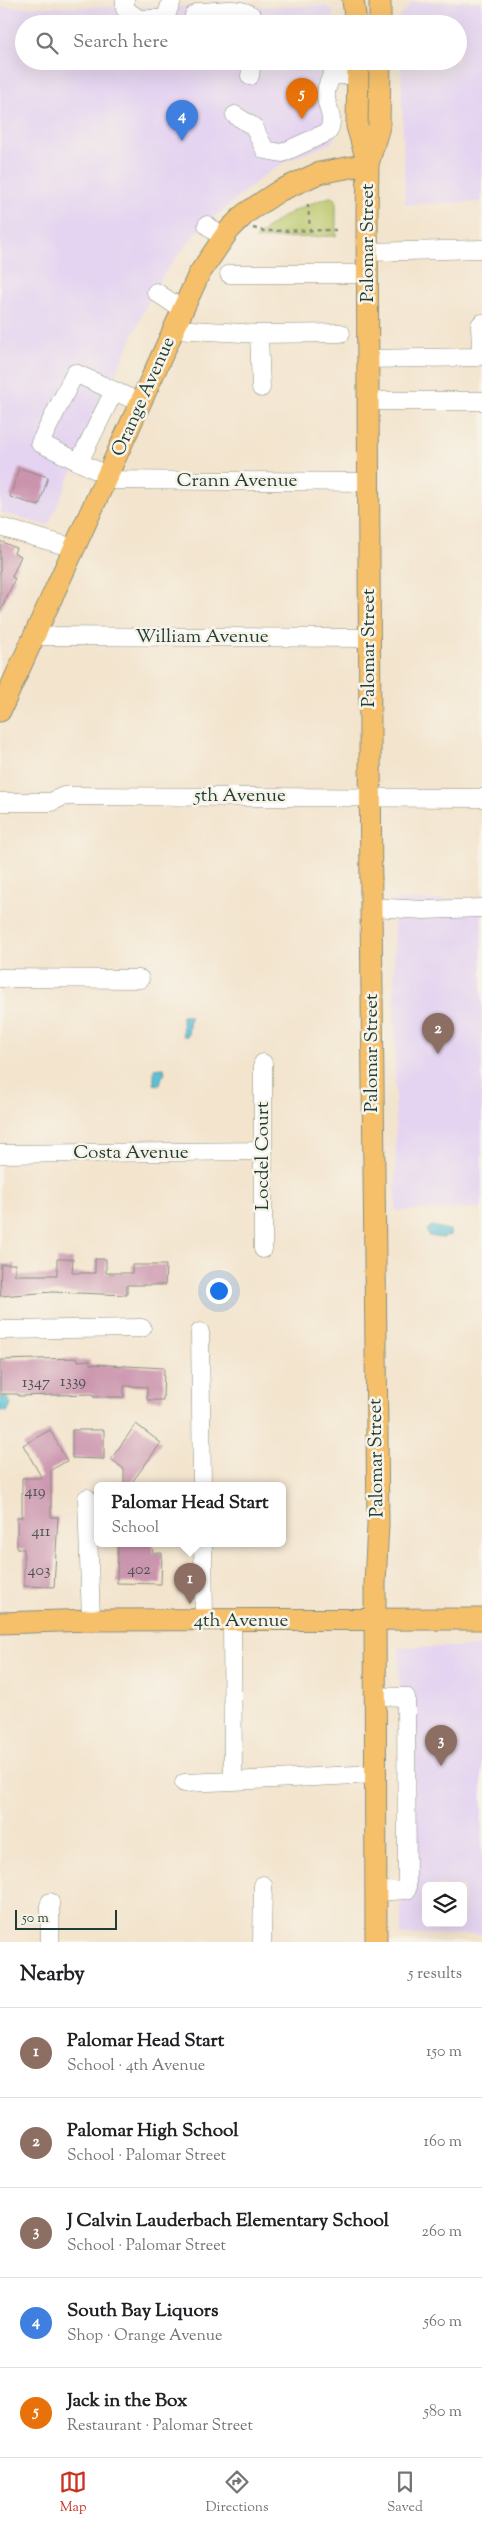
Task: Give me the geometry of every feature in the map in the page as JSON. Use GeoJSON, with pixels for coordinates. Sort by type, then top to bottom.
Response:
{"type":"FeatureCollection","features":[{"type":"Feature","properties":{"kind":"main road"},"geometry":{"type":"LineString","coordinates":[[353,0],[355,15]]}},
{"type":"Feature","properties":{"kind":"main road"},"geometry":{"type":"LineString","coordinates":[[380,0],[380,15]]}},
{"type":"Feature","properties":{"kind":"main road","name":"Palomar Street"},"geometry":{"type":"LineString","coordinates":[[358,70],[357,126],[368,164]]}},
{"type":"Feature","properties":{"kind":"main road","name":"Palomar Street"},"geometry":{"type":"LineString","coordinates":[[376,1942],[377,1431],[370,797],[367,252],[368,164],[379,126],[380,70]]}},
{"type":"Feature","properties":{"kind":"main road","name":"Orange Avenue"},"geometry":{"type":"LineString","coordinates":[[0,711],[108,478],[199,274],[229,231],[279,190],[319,173],[368,164]]}},
{"type":"Feature","properties":{"kind":"main road","name":"4th Avenue"},"geometry":{"type":"LineString","coordinates":[[0,1623],[91,1620],[482,1619]]}},
{"type":"Feature","properties":{"kind":"street"},"geometry":{"type":"LineString","coordinates":[[125,0],[125,9],[133,15]]}},
{"type":"Feature","properties":{"kind":"street"},"geometry":{"type":"LineString","coordinates":[[166,15],[172,0]]}},
{"type":"Feature","properties":{"kind":"street"},"geometry":{"type":"LineString","coordinates":[[194,15],[199,12],[238,11],[251,15]]}},
{"type":"Feature","properties":{"kind":"street"},"geometry":{"type":"LineString","coordinates":[[235,115],[254,127],[265,150],[282,153],[328,132],[332,121],[326,98],[326,88],[332,75],[351,70]]}},
{"type":"Feature","properties":{"kind":"street"},"geometry":{"type":"LineString","coordinates":[[207,225],[229,231]]}},
{"type":"Feature","properties":{"kind":"street"},"geometry":{"type":"LineString","coordinates":[[367,252],[482,250]]}},
{"type":"Feature","properties":{"kind":"street"},"geometry":{"type":"LineString","coordinates":[[229,274],[367,274]]}},
{"type":"Feature","properties":{"kind":"street"},"geometry":{"type":"LineString","coordinates":[[156,292],[179,320],[259,334],[341,333]]}},
{"type":"Feature","properties":{"kind":"street"},"geometry":{"type":"LineString","coordinates":[[368,359],[477,357],[481,347],[480,325],[482,324]]}},
{"type":"Feature","properties":{"kind":"street"},"geometry":{"type":"LineString","coordinates":[[259,334],[261,388]]}},
{"type":"Feature","properties":{"kind":"street"},"geometry":{"type":"LineString","coordinates":[[108,478],[40,443],[75,373],[141,403]]}},
{"type":"Feature","properties":{"kind":"street"},"geometry":{"type":"LineString","coordinates":[[79,462],[114,390]]}},
{"type":"Feature","properties":{"kind":"street"},"geometry":{"type":"LineString","coordinates":[[368,401],[482,401]]}},
{"type":"Feature","properties":{"kind":"street","name":"Crann Avenue"},"geometry":{"type":"LineString","coordinates":[[108,478],[368,482]]}},
{"type":"Feature","properties":{"kind":"street"},"geometry":{"type":"LineString","coordinates":[[0,527],[74,548]]}},
{"type":"Feature","properties":{"kind":"street","name":"William Avenue"},"geometry":{"type":"LineString","coordinates":[[35,636],[369,638]]}},
{"type":"Feature","properties":{"kind":"street","name":"5th Avenue"},"geometry":{"type":"LineString","coordinates":[[0,802],[51,802],[64,796],[482,798]]}},
{"type":"Feature","properties":{"kind":"street"},"geometry":{"type":"LineString","coordinates":[[371,907],[424,910],[482,908]]}},
{"type":"Feature","properties":{"kind":"street"},"geometry":{"type":"LineString","coordinates":[[0,978],[140,979]]}},
{"type":"Feature","properties":{"kind":"street","name":"Locdel Court"},"geometry":{"type":"LineString","coordinates":[[262,1063],[263,1249]]}},
{"type":"Feature","properties":{"kind":"street","name":"Costa Avenue"},"geometry":{"type":"LineString","coordinates":[[0,1154],[263,1151]]}},
{"type":"Feature","properties":{"kind":"street"},"geometry":{"type":"LineString","coordinates":[[0,1330],[142,1328]]}},
{"type":"Feature","properties":{"kind":"street"},"geometry":{"type":"LineString","coordinates":[[200,1332],[202,1482]]}},
{"type":"Feature","properties":{"kind":"street"},"geometry":{"type":"LineString","coordinates":[[87,1498],[91,1620]]}},
{"type":"Feature","properties":{"kind":"street"},"geometry":{"type":"LineString","coordinates":[[203,1547],[204,1621]]}},
{"type":"Feature","properties":{"kind":"street"},"geometry":{"type":"LineString","coordinates":[[232,1620],[233,1781]]}},
{"type":"Feature","properties":{"kind":"street"},"geometry":{"type":"LineString","coordinates":[[376,1696],[406,1697],[408,1890],[376,1892]]}},
{"type":"Feature","properties":{"kind":"street"},"geometry":{"type":"LineString","coordinates":[[184,1783],[376,1774]]}},
{"type":"Feature","properties":{"kind":"street"},"geometry":{"type":"LineString","coordinates":[[262,1942],[263,1884]]}},
{"type":"Feature","properties":{"kind":"street"},"geometry":{"type":"LineString","coordinates":[[50,1902],[50,1942]]}},
{"type":"Feature","properties":{"kind":"path"},"geometry":{"type":"LineString","coordinates":[[308,204],[310,230]]}},
{"type":"Feature","properties":{"kind":"path"},"geometry":{"type":"LineString","coordinates":[[229,231],[336,230]]}},
{"type":"Feature","properties":{"kind":"shaded area"},"geometry":{"type":"Polygon","coordinates":[[[413,2],[482,2],[482,202],[405,204],[401,70],[467,70],[467,15],[401,15],[413,2]]]}},
{"type":"Feature","properties":{"kind":"shaded area"},"geometry":{"type":"Polygon","coordinates":[[[326,6],[334,12],[334,15],[15,15],[15,70],[334,70],[335,136],[331,143],[288,160],[263,176],[198,231],[164,273],[146,306],[48,526],[0,512],[0,7],[326,6]]]}},
{"type":"Feature","properties":{"kind":"shaded area"},"geometry":{"type":"Polygon","coordinates":[[[394,900],[482,900],[482,1208],[396,1211],[394,900]]]}},
{"type":"Feature","properties":{"kind":"shaded area"},"geometry":{"type":"Polygon","coordinates":[[[399,1647],[482,1647],[482,1934],[401,1935],[399,1647]]]}},
{"type":"Feature","properties":{"kind":"green space"},"geometry":{"type":"Polygon","coordinates":[[[330,197],[336,199],[336,236],[255,239],[273,223],[290,213],[330,197]]]}},
{"type":"Feature","properties":{"kind":"water"},"geometry":{"type":"Polygon","coordinates":[[[182,1016],[190,1016],[188,1036],[183,1036],[182,1016]]]}},
{"type":"Feature","properties":{"kind":"water"},"geometry":{"type":"Polygon","coordinates":[[[164,1068],[165,1074],[162,1076],[160,1085],[154,1084],[154,1069],[164,1068]]]}},
{"type":"Feature","properties":{"kind":"water"},"geometry":{"type":"Polygon","coordinates":[[[431,1226],[450,1230],[450,1235],[442,1238],[429,1236],[427,1231],[431,1226]]]}},
{"type":"Feature","properties":{"kind":"water"},"geometry":{"type":"Polygon","coordinates":[[[0,1397],[6,1397],[11,1404],[7,1412],[0,1411],[0,1397]]]}},
{"type":"Feature","properties":{"kind":"building"},"geometry":{"type":"Polygon","coordinates":[[[19,468],[48,477],[39,506],[10,497],[19,468]]]}},
{"type":"Feature","properties":{"kind":"building"},"geometry":{"type":"Polygon","coordinates":[[[0,541],[16,548],[14,553],[21,556],[12,577],[15,579],[0,612],[0,541]]]}},
{"type":"Feature","properties":{"kind":"building"},"geometry":{"type":"Polygon","coordinates":[[[57,1259],[73,1259],[72,1273],[95,1273],[95,1259],[106,1259],[106,1273],[132,1273],[132,1265],[166,1265],[165,1285],[127,1285],[127,1295],[52,1292],[0,1296],[1,1264],[15,1264],[15,1275],[57,1275],[57,1259]]]}},
{"type":"Feature","properties":{"kind":"building"},"geometry":{"type":"Polygon","coordinates":[[[78,1358],[78,1361],[90,1360],[90,1364],[164,1368],[163,1400],[147,1400],[147,1387],[124,1386],[124,1397],[93,1397],[93,1394],[18,1396],[18,1394],[0,1394],[0,1360],[78,1358]]]}},
{"type":"Feature","properties":{"kind":"building"},"geometry":{"type":"Polygon","coordinates":[[[136,1424],[161,1443],[132,1482],[124,1482],[124,1469],[111,1459],[136,1424]]]}},
{"type":"Feature","properties":{"kind":"building"},"geometry":{"type":"Polygon","coordinates":[[[50,1430],[67,1461],[51,1470],[51,1517],[58,1517],[54,1587],[24,1586],[24,1549],[17,1549],[17,1517],[22,1517],[22,1478],[42,1478],[23,1445],[50,1430]]]}},
{"type":"Feature","properties":{"kind":"building"},"geometry":{"type":"Polygon","coordinates":[[[72,1430],[104,1430],[104,1459],[72,1458],[72,1430]]]}},
{"type":"Feature","properties":{"kind":"building"},"geometry":{"type":"Polygon","coordinates":[[[118,1547],[152,1547],[153,1553],[162,1553],[161,1584],[117,1583],[118,1547]]]}},
{"type":"Feature","properties":{"kind":"place","name":"Jack in the Box"},"geometry":{"type":"Point","coordinates":[302,119]}},
{"type":"Feature","properties":{"kind":"place","name":"South Bay Liquors"},"geometry":{"type":"Point","coordinates":[182,141]}},
{"type":"Feature","properties":{"kind":"place","name":"Palomar High School"},"geometry":{"type":"Point","coordinates":[438,1054]}},
{"type":"Feature","properties":{"kind":"place","name":"Palomar Head Start"},"geometry":{"type":"Point","coordinates":[190,1604]}},
{"type":"Feature","properties":{"kind":"place","name":"J Calvin Lauderbach Elementary School"},"geometry":{"type":"Point","coordinates":[441,1766]}}]}
